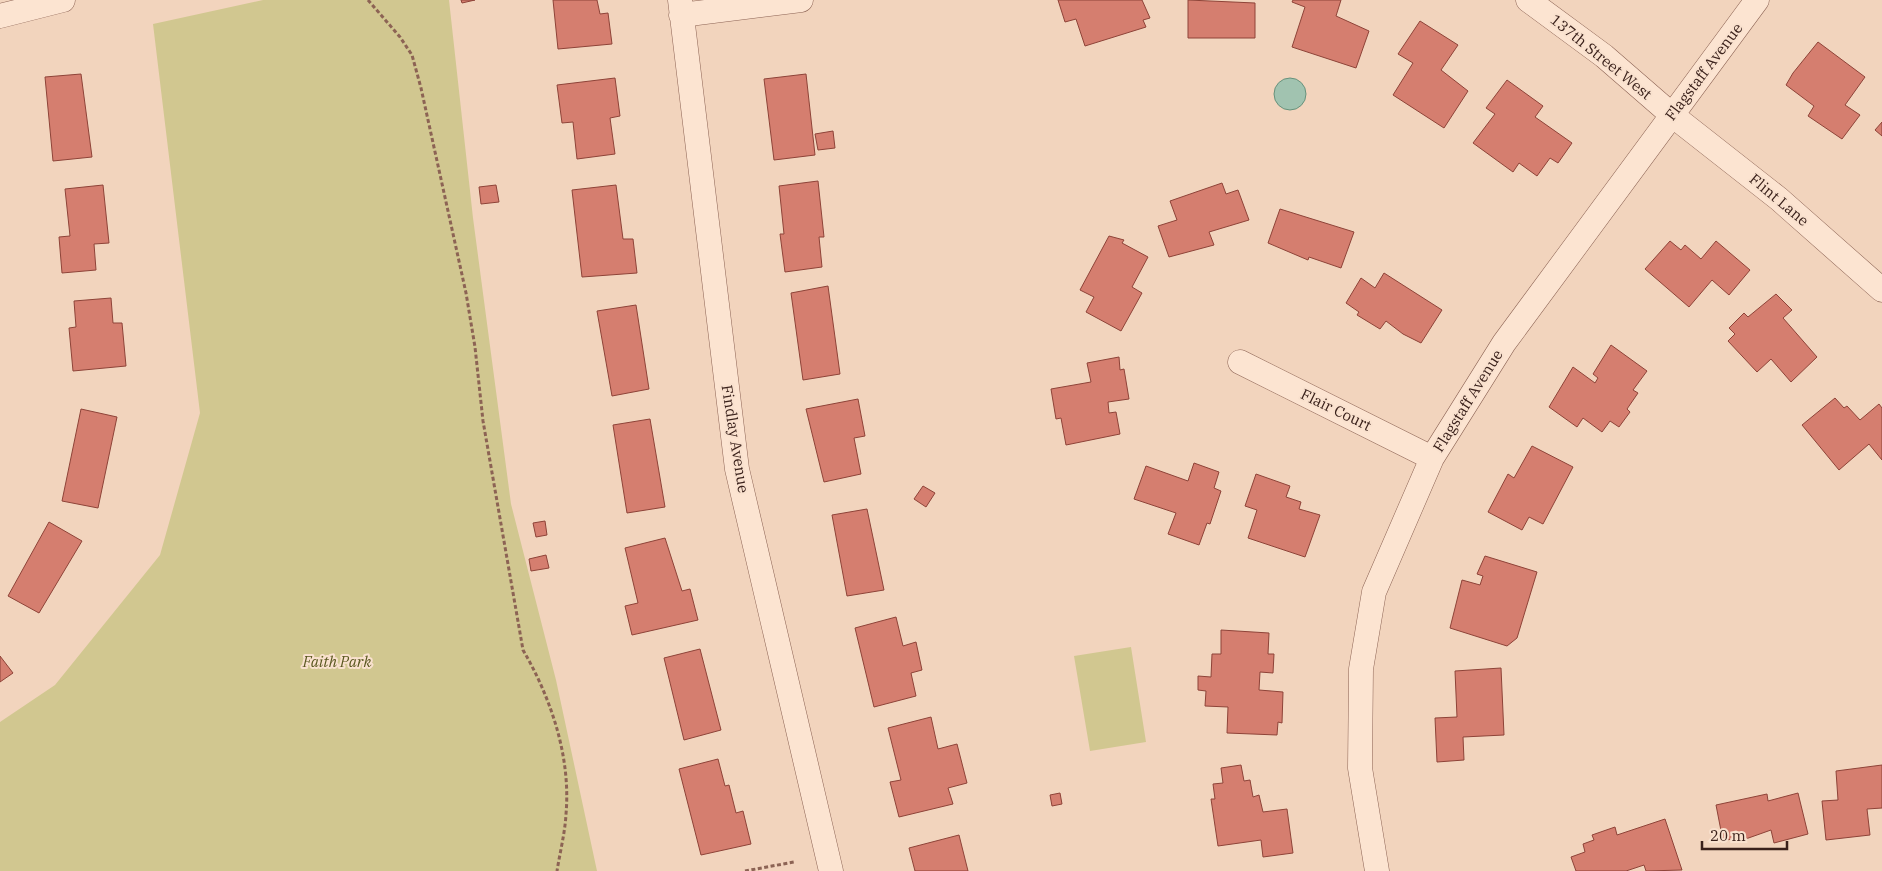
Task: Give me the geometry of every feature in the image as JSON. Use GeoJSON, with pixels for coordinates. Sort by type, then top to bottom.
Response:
{"type":"FeatureCollection","features":[{"type":"Feature","properties":{"kind":"street"},"geometry":{"type":"LineString","coordinates":[[0,16],[63,0]]}},
{"type":"Feature","properties":{"kind":"street"},"geometry":{"type":"LineString","coordinates":[[681,7],[801,0]]}},
{"type":"Feature","properties":{"kind":"street","name":"137th Street West"},"geometry":{"type":"LineString","coordinates":[[1528,0],[1604,56],[1672,115]]}},
{"type":"Feature","properties":{"kind":"street","name":"Flagstaff Avenue"},"geometry":{"type":"LineString","coordinates":[[1377,871],[1360,768],[1360,669],[1374,592],[1432,458],[1504,343],[1757,0]]}},
{"type":"Feature","properties":{"kind":"street","name":"Findlay Avenue"},"geometry":{"type":"LineString","coordinates":[[681,7],[737,469],[831,871]]}},
{"type":"Feature","properties":{"kind":"street","name":"Flint Lane"},"geometry":{"type":"LineString","coordinates":[[1672,115],[1779,199],[1882,290]]}},
{"type":"Feature","properties":{"kind":"street","name":"Flair Court"},"geometry":{"type":"LineString","coordinates":[[1240,362],[1432,458]]}},
{"type":"Feature","properties":{"kind":"path"},"geometry":{"type":"LineString","coordinates":[[368,0],[400,36],[412,55],[432,133],[442,192],[472,329],[483,421],[523,650],[540,679],[557,728],[565,770],[567,813],[557,871]]}},
{"type":"Feature","properties":{"kind":"path"},"geometry":{"type":"LineString","coordinates":[[745,871],[794,862]]}},
{"type":"Feature","properties":{"kind":"green space","name":"Faith Park"},"geometry":{"type":"Polygon","coordinates":[[[263,0],[449,0],[473,218],[511,504],[556,680],[597,871],[0,871],[0,722],[55,685],[160,555],[200,413],[153,24],[263,0]]]}},
{"type":"Feature","properties":{"kind":"green space"},"geometry":{"type":"Polygon","coordinates":[[[1131,647],[1146,742],[1090,751],[1074,656],[1131,647]]]}},
{"type":"Feature","properties":{"kind":"shaded area"},"geometry":{"type":"Polygon","coordinates":[[[1290,78],[1302,82],[1306,94],[1302,106],[1290,110],[1278,106],[1274,94],[1278,82],[1290,78]]]}},
{"type":"Feature","properties":{"kind":"building"},"geometry":{"type":"Polygon","coordinates":[[[461,0],[475,0],[462,3],[461,0]]]}},
{"type":"Feature","properties":{"kind":"building"},"geometry":{"type":"Polygon","coordinates":[[[553,0],[597,0],[600,14],[608,13],[612,44],[558,49],[553,0]]]}},
{"type":"Feature","properties":{"kind":"building"},"geometry":{"type":"Polygon","coordinates":[[[1058,0],[1142,0],[1150,18],[1143,20],[1146,27],[1085,46],[1076,19],[1065,22],[1058,0]]]}},
{"type":"Feature","properties":{"kind":"building"},"geometry":{"type":"Polygon","coordinates":[[[1188,0],[1255,3],[1255,38],[1188,38],[1188,0]]]}},
{"type":"Feature","properties":{"kind":"building"},"geometry":{"type":"Polygon","coordinates":[[[1293,0],[1341,0],[1336,16],[1369,31],[1356,68],[1292,47],[1305,7],[1292,2],[1293,0]]]}},
{"type":"Feature","properties":{"kind":"building"},"geometry":{"type":"Polygon","coordinates":[[[1420,21],[1458,45],[1441,70],[1468,91],[1444,128],[1393,95],[1413,63],[1398,54],[1420,21]]]}},
{"type":"Feature","properties":{"kind":"building"},"geometry":{"type":"Polygon","coordinates":[[[1818,42],[1865,77],[1845,105],[1860,115],[1842,139],[1808,116],[1814,106],[1786,85],[1793,73],[1818,42]]]}},
{"type":"Feature","properties":{"kind":"building"},"geometry":{"type":"Polygon","coordinates":[[[81,74],[92,157],[53,161],[45,77],[81,74]]]}},
{"type":"Feature","properties":{"kind":"building"},"geometry":{"type":"Polygon","coordinates":[[[806,74],[815,155],[774,160],[764,79],[806,74]]]}},
{"type":"Feature","properties":{"kind":"building"},"geometry":{"type":"Polygon","coordinates":[[[615,78],[620,116],[610,118],[615,154],[577,159],[573,122],[562,123],[557,85],[615,78]]]}},
{"type":"Feature","properties":{"kind":"building"},"geometry":{"type":"Polygon","coordinates":[[[1507,80],[1543,106],[1535,117],[1572,143],[1558,163],[1550,158],[1537,176],[1519,163],[1513,172],[1473,143],[1495,114],[1486,108],[1507,80]]]}},
{"type":"Feature","properties":{"kind":"building"},"geometry":{"type":"Polygon","coordinates":[[[1882,122],[1882,136],[1875,130],[1882,122]]]}},
{"type":"Feature","properties":{"kind":"building"},"geometry":{"type":"Polygon","coordinates":[[[833,131],[835,148],[818,150],[815,134],[833,131]]]}},
{"type":"Feature","properties":{"kind":"building"},"geometry":{"type":"Polygon","coordinates":[[[818,181],[824,237],[819,237],[822,267],[785,272],[780,234],[784,234],[779,186],[818,181]]]}},
{"type":"Feature","properties":{"kind":"building"},"geometry":{"type":"Polygon","coordinates":[[[1222,183],[1226,194],[1238,190],[1249,220],[1209,232],[1214,245],[1169,257],[1158,226],[1177,220],[1170,201],[1222,183]]]}},
{"type":"Feature","properties":{"kind":"building"},"geometry":{"type":"Polygon","coordinates":[[[103,185],[109,243],[94,244],[96,270],[62,273],[59,237],[70,236],[65,189],[103,185]]]}},
{"type":"Feature","properties":{"kind":"building"},"geometry":{"type":"Polygon","coordinates":[[[496,185],[499,202],[481,204],[479,187],[496,185]]]}},
{"type":"Feature","properties":{"kind":"building"},"geometry":{"type":"Polygon","coordinates":[[[616,185],[623,239],[633,239],[637,273],[582,277],[572,190],[616,185]]]}},
{"type":"Feature","properties":{"kind":"building"},"geometry":{"type":"Polygon","coordinates":[[[1280,209],[1354,232],[1341,268],[1309,257],[1308,260],[1268,243],[1280,209]]]}},
{"type":"Feature","properties":{"kind":"building"},"geometry":{"type":"Polygon","coordinates":[[[1109,236],[1124,240],[1122,243],[1148,257],[1132,287],[1142,293],[1121,331],[1086,312],[1094,297],[1080,290],[1109,236]]]}},
{"type":"Feature","properties":{"kind":"building"},"geometry":{"type":"Polygon","coordinates":[[[1670,241],[1681,250],[1685,245],[1701,259],[1716,241],[1750,270],[1729,295],[1712,280],[1689,307],[1645,269],[1670,241]]]}},
{"type":"Feature","properties":{"kind":"building"},"geometry":{"type":"Polygon","coordinates":[[[1384,273],[1442,310],[1421,343],[1403,334],[1386,321],[1380,329],[1357,315],[1359,312],[1346,303],[1361,278],[1375,288],[1384,273]]]}},
{"type":"Feature","properties":{"kind":"building"},"geometry":{"type":"Polygon","coordinates":[[[828,286],[840,374],[803,380],[791,293],[828,286]]]}},
{"type":"Feature","properties":{"kind":"building"},"geometry":{"type":"Polygon","coordinates":[[[1776,294],[1792,310],[1783,318],[1817,357],[1791,382],[1771,359],[1757,372],[1728,341],[1735,334],[1729,328],[1744,313],[1748,317],[1776,294]]]}},
{"type":"Feature","properties":{"kind":"building"},"geometry":{"type":"Polygon","coordinates":[[[111,298],[113,323],[122,323],[126,366],[73,371],[69,328],[76,327],[74,301],[111,298]]]}},
{"type":"Feature","properties":{"kind":"building"},"geometry":{"type":"Polygon","coordinates":[[[636,305],[649,389],[612,396],[597,311],[636,305]]]}},
{"type":"Feature","properties":{"kind":"building"},"geometry":{"type":"Polygon","coordinates":[[[1611,345],[1647,371],[1633,390],[1638,393],[1627,409],[1630,412],[1619,427],[1610,421],[1602,432],[1583,418],[1577,427],[1549,407],[1573,367],[1595,383],[1598,378],[1593,374],[1611,345]]]}},
{"type":"Feature","properties":{"kind":"building"},"geometry":{"type":"Polygon","coordinates":[[[1119,357],[1120,370],[1124,369],[1129,399],[1108,402],[1109,413],[1116,412],[1120,434],[1066,445],[1061,418],[1056,419],[1051,389],[1091,382],[1087,363],[1119,357]]]}},
{"type":"Feature","properties":{"kind":"building"},"geometry":{"type":"Polygon","coordinates":[[[1835,398],[1844,408],[1847,406],[1860,420],[1879,404],[1882,408],[1882,460],[1869,444],[1839,470],[1802,425],[1835,398]]]}},
{"type":"Feature","properties":{"kind":"building"},"geometry":{"type":"Polygon","coordinates":[[[858,399],[865,436],[854,438],[861,474],[824,482],[806,409],[858,399]]]}},
{"type":"Feature","properties":{"kind":"building"},"geometry":{"type":"Polygon","coordinates":[[[81,409],[117,417],[98,508],[62,501],[81,409]]]}},
{"type":"Feature","properties":{"kind":"building"},"geometry":{"type":"Polygon","coordinates":[[[650,419],[665,507],[627,513],[613,425],[650,419]]]}},
{"type":"Feature","properties":{"kind":"building"},"geometry":{"type":"Polygon","coordinates":[[[1532,446],[1573,467],[1543,524],[1529,517],[1522,530],[1488,512],[1508,474],[1514,478],[1532,446]]]}},
{"type":"Feature","properties":{"kind":"building"},"geometry":{"type":"Polygon","coordinates":[[[1194,463],[1219,472],[1214,488],[1221,491],[1210,524],[1207,523],[1199,545],[1168,534],[1176,513],[1134,499],[1146,466],[1188,481],[1194,463]]]}},
{"type":"Feature","properties":{"kind":"building"},"geometry":{"type":"Polygon","coordinates":[[[1256,474],[1290,486],[1286,497],[1301,502],[1299,509],[1320,515],[1305,557],[1248,538],[1257,510],[1245,506],[1256,474]]]}},
{"type":"Feature","properties":{"kind":"building"},"geometry":{"type":"Polygon","coordinates":[[[923,486],[935,493],[926,507],[914,499],[923,486]]]}},
{"type":"Feature","properties":{"kind":"building"},"geometry":{"type":"Polygon","coordinates":[[[867,509],[884,590],[847,596],[832,515],[867,509]]]}},
{"type":"Feature","properties":{"kind":"building"},"geometry":{"type":"Polygon","coordinates":[[[545,521],[547,535],[536,537],[533,523],[545,521]]]}},
{"type":"Feature","properties":{"kind":"building"},"geometry":{"type":"Polygon","coordinates":[[[49,522],[82,541],[39,613],[8,596],[49,522]]]}},
{"type":"Feature","properties":{"kind":"building"},"geometry":{"type":"Polygon","coordinates":[[[665,538],[682,591],[690,589],[698,620],[632,635],[625,606],[638,603],[625,548],[665,538]]]}},
{"type":"Feature","properties":{"kind":"building"},"geometry":{"type":"Polygon","coordinates":[[[546,555],[549,568],[531,571],[529,559],[546,555]]]}},
{"type":"Feature","properties":{"kind":"building"},"geometry":{"type":"Polygon","coordinates":[[[1485,556],[1537,572],[1517,638],[1507,646],[1450,628],[1462,580],[1480,585],[1483,576],[1477,574],[1485,556]]]}},
{"type":"Feature","properties":{"kind":"building"},"geometry":{"type":"Polygon","coordinates":[[[896,617],[903,646],[916,642],[922,670],[911,673],[916,696],[874,707],[855,628],[896,617]]]}},
{"type":"Feature","properties":{"kind":"building"},"geometry":{"type":"Polygon","coordinates":[[[1221,630],[1269,633],[1268,654],[1274,654],[1273,673],[1260,672],[1259,690],[1283,692],[1282,723],[1278,722],[1277,735],[1227,733],[1228,707],[1205,706],[1206,691],[1198,690],[1198,676],[1211,677],[1212,654],[1221,654],[1221,630]]]}},
{"type":"Feature","properties":{"kind":"building"},"geometry":{"type":"Polygon","coordinates":[[[700,649],[721,730],[684,740],[664,658],[700,649]]]}},
{"type":"Feature","properties":{"kind":"building"},"geometry":{"type":"Polygon","coordinates":[[[0,656],[13,673],[0,682],[0,656]]]}},
{"type":"Feature","properties":{"kind":"building"},"geometry":{"type":"Polygon","coordinates":[[[1501,668],[1504,735],[1463,737],[1464,760],[1437,762],[1435,718],[1457,717],[1455,671],[1501,668]]]}},
{"type":"Feature","properties":{"kind":"building"},"geometry":{"type":"Polygon","coordinates":[[[931,717],[938,749],[957,744],[967,783],[948,788],[953,804],[899,817],[890,782],[901,780],[888,728],[931,717]]]}},
{"type":"Feature","properties":{"kind":"building"},"geometry":{"type":"Polygon","coordinates":[[[718,759],[725,786],[729,785],[736,813],[743,811],[751,844],[701,855],[679,769],[718,759]]]}},
{"type":"Feature","properties":{"kind":"building"},"geometry":{"type":"Polygon","coordinates":[[[1241,765],[1244,781],[1250,780],[1253,797],[1259,795],[1263,812],[1287,809],[1293,853],[1263,857],[1261,840],[1218,846],[1211,799],[1215,799],[1213,784],[1223,783],[1221,768],[1241,765]]]}},
{"type":"Feature","properties":{"kind":"building"},"geometry":{"type":"Polygon","coordinates":[[[1882,765],[1882,808],[1867,809],[1870,835],[1826,840],[1822,801],[1838,800],[1836,771],[1882,765]]]}},
{"type":"Feature","properties":{"kind":"building"},"geometry":{"type":"Polygon","coordinates":[[[1060,793],[1062,804],[1052,806],[1050,795],[1060,793]]]}},
{"type":"Feature","properties":{"kind":"building"},"geometry":{"type":"Polygon","coordinates":[[[1798,793],[1808,834],[1774,843],[1771,830],[1740,841],[1739,837],[1723,841],[1716,805],[1767,794],[1768,801],[1798,793]]]}},
{"type":"Feature","properties":{"kind":"building"},"geometry":{"type":"Polygon","coordinates":[[[1665,819],[1682,870],[1646,871],[1644,865],[1626,871],[1576,871],[1571,857],[1585,852],[1583,844],[1594,840],[1592,835],[1615,827],[1617,835],[1665,819]]]}},
{"type":"Feature","properties":{"kind":"building"},"geometry":{"type":"Polygon","coordinates":[[[959,835],[968,871],[915,871],[909,848],[959,835]]]}}]}
